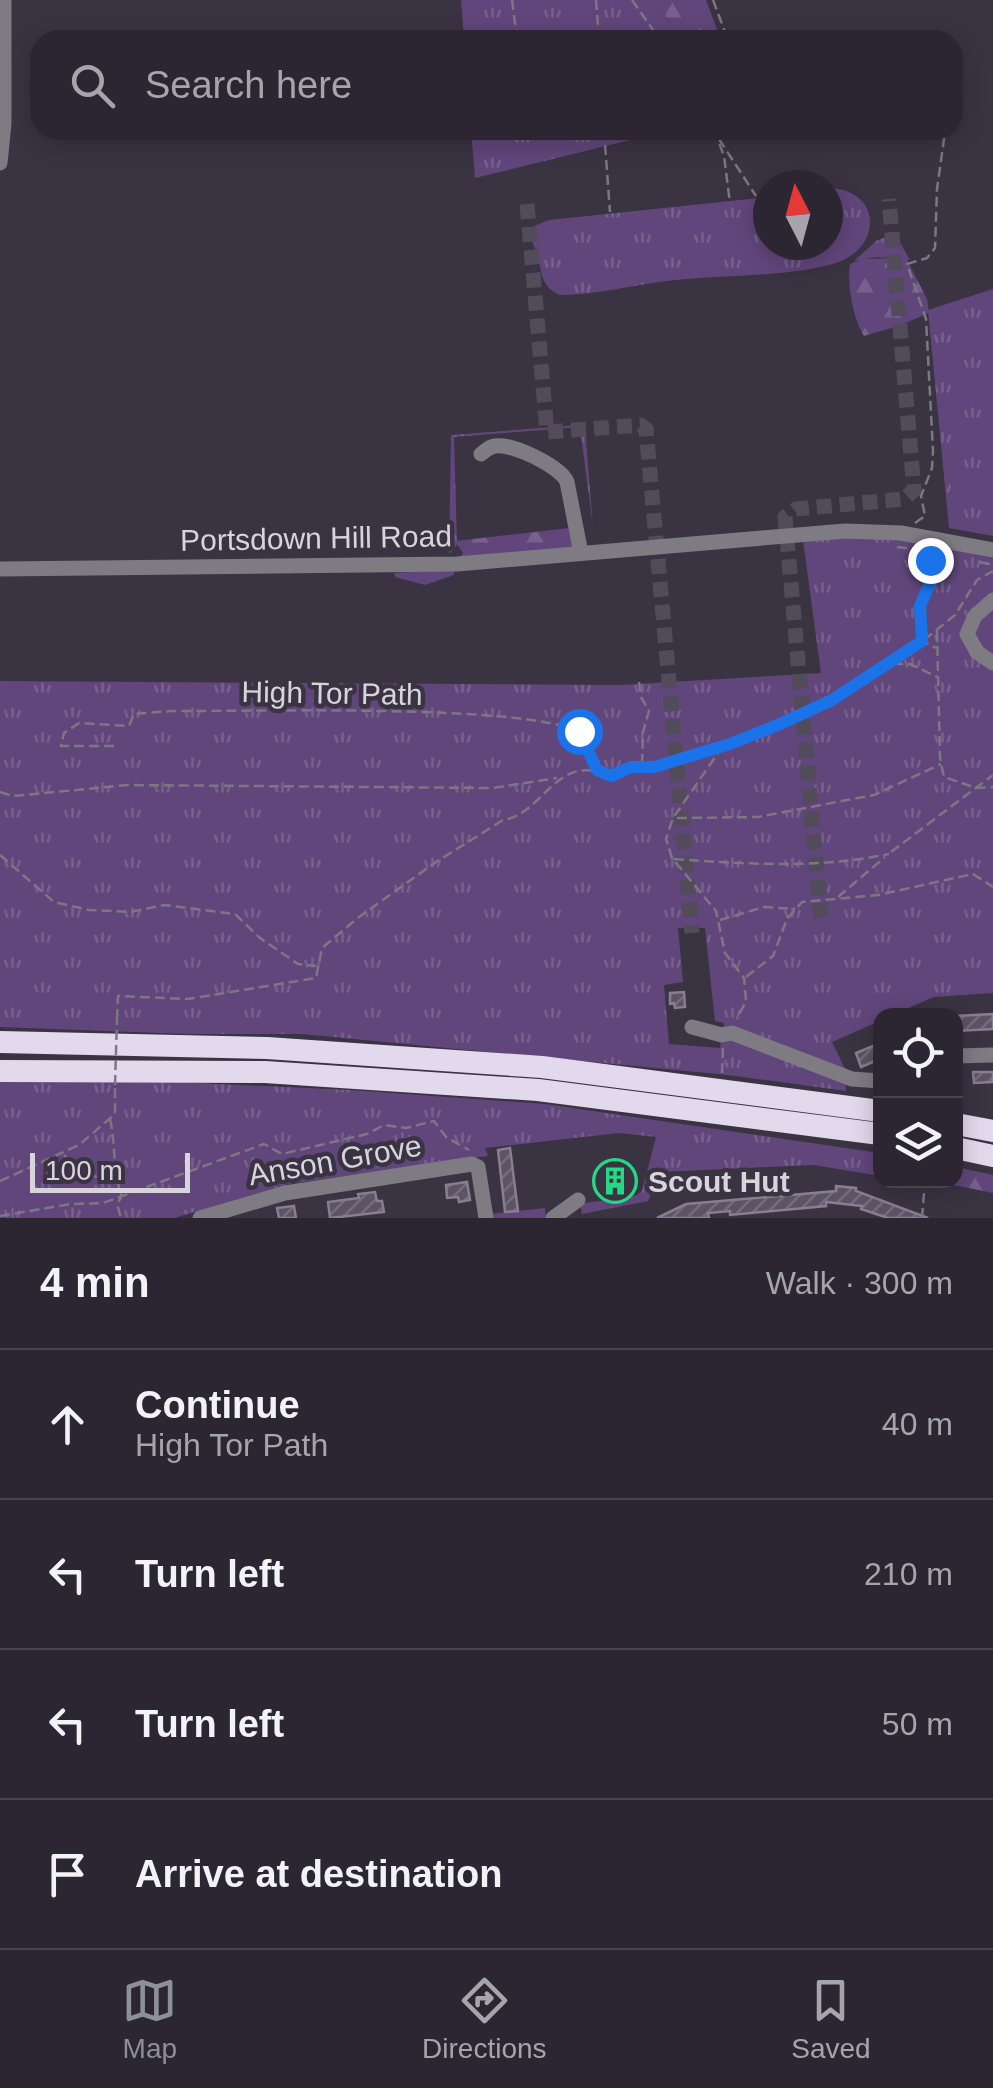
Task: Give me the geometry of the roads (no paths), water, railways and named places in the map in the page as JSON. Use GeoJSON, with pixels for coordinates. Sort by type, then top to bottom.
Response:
{"type":"FeatureCollection","features":[{"type":"Feature","properties":{"kind":"highway"},"geometry":{"type":"LineString","coordinates":[[0,1042],[268,1048],[542,1067],[873,1110]]}},
{"type":"Feature","properties":{"kind":"highway"},"geometry":{"type":"LineString","coordinates":[[0,1071],[265,1072],[538,1090],[873,1133]]}},
{"type":"Feature","properties":{"kind":"highway"},"geometry":{"type":"LineString","coordinates":[[963,1125],[993,1131]]}},
{"type":"Feature","properties":{"kind":"highway"},"geometry":{"type":"LineString","coordinates":[[963,1150],[993,1156]]}},
{"type":"Feature","properties":{"kind":"street"},"geometry":{"type":"LineString","coordinates":[[0,162],[4,123],[4,0]]}},
{"type":"Feature","properties":{"kind":"street"},"geometry":{"type":"LineString","coordinates":[[481,454],[491,447],[507,446],[562,472],[568,482],[581,553]]}},
{"type":"Feature","properties":{"kind":"street","name":"Portsdown Hill Road"},"geometry":{"type":"LineString","coordinates":[[0,570],[421,565],[792,534],[902,532],[993,550]]}},
{"type":"Feature","properties":{"kind":"street"},"geometry":{"type":"LineString","coordinates":[[993,600],[975,616],[966,634],[977,652],[993,663]]}},
{"type":"Feature","properties":{"kind":"street"},"geometry":{"type":"LineString","coordinates":[[692,1027],[852,1079],[873,1080]]}},
{"type":"Feature","properties":{"kind":"street"},"geometry":{"type":"LineString","coordinates":[[963,1056],[993,1055]]}},
{"type":"Feature","properties":{"kind":"street","name":"Anson Grove"},"geometry":{"type":"LineString","coordinates":[[200,1218],[284,1193],[470,1165],[478,1169],[486,1218]]}},
{"type":"Feature","properties":{"kind":"street"},"geometry":{"type":"LineString","coordinates":[[554,1218],[578,1200]]}},
{"type":"Feature","properties":{"kind":"tunnel"},"geometry":{"type":"LineString","coordinates":[[821,918],[785,517],[796,509],[904,499],[914,490],[889,199]]}},
{"type":"Feature","properties":{"kind":"tunnel"},"geometry":{"type":"LineString","coordinates":[[527,204],[547,432],[641,425],[646,429],[692,933]]}},
{"type":"Feature","properties":{"kind":"place","name":"Scout Hut"},"geometry":{"type":"Point","coordinates":[615,1181]}}]}
